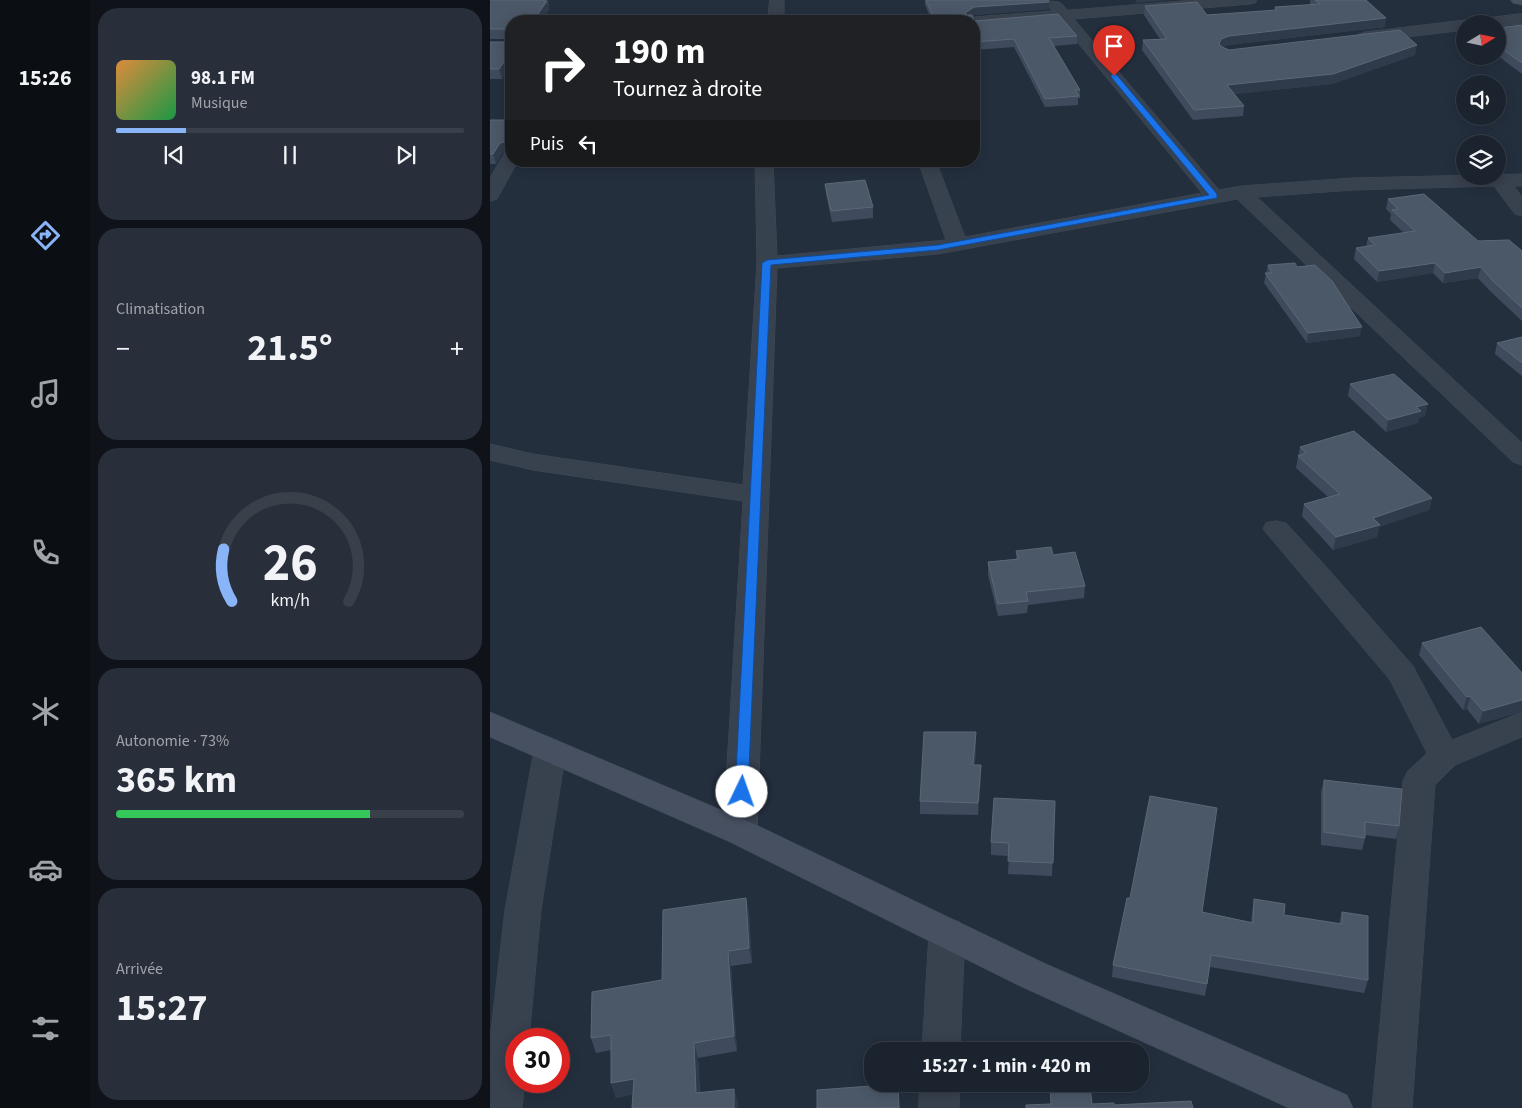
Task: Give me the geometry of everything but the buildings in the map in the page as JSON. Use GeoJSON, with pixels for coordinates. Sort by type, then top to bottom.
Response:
{"type":"FeatureCollection","features":[{"type":"Feature","properties":{"kind":"street"},"geometry":{"type":"LineString","coordinates":[[776,0],[776,15]]}},
{"type":"Feature","properties":{"kind":"street"},"geometry":{"type":"LineString","coordinates":[[1050,0],[1214,196]]}},
{"type":"Feature","properties":{"kind":"street"},"geometry":{"type":"LineString","coordinates":[[980,22],[1250,0]]}},
{"type":"Feature","properties":{"kind":"street"},"geometry":{"type":"LineString","coordinates":[[1518,0],[1522,2]]}},
{"type":"Feature","properties":{"kind":"street"},"geometry":{"type":"LineString","coordinates":[[1506,21],[1522,19]]}},
{"type":"Feature","properties":{"kind":"street"},"geometry":{"type":"LineString","coordinates":[[1347,39],[1456,26]]}},
{"type":"Feature","properties":{"kind":"street"},"geometry":{"type":"LineString","coordinates":[[490,195],[506,167]]}},
{"type":"Feature","properties":{"kind":"street"},"geometry":{"type":"LineString","coordinates":[[740,832],[767,263],[764,167]]}},
{"type":"Feature","properties":{"kind":"street"},"geometry":{"type":"LineString","coordinates":[[929,167],[957,244]]}},
{"type":"Feature","properties":{"kind":"street"},"geometry":{"type":"LineString","coordinates":[[1506,181],[1522,180]]}},
{"type":"Feature","properties":{"kind":"street"},"geometry":{"type":"LineString","coordinates":[[767,263],[938,248],[1241,192],[1353,184],[1456,182]]}},
{"type":"Feature","properties":{"kind":"street"},"geometry":{"type":"LineString","coordinates":[[1503,185],[1522,210]]}},
{"type":"Feature","properties":{"kind":"street"},"geometry":{"type":"LineString","coordinates":[[1241,192],[1522,457]]}},
{"type":"Feature","properties":{"kind":"street"},"geometry":{"type":"LineString","coordinates":[[490,452],[533,462],[756,495]]}},
{"type":"Feature","properties":{"kind":"street"},"geometry":{"type":"LineString","coordinates":[[1276,529],[1402,674],[1444,756]]}},
{"type":"Feature","properties":{"kind":"street"},"geometry":{"type":"LineString","coordinates":[[490,724],[740,832],[1034,975],[1332,1108]]}},
{"type":"Feature","properties":{"kind":"street"},"geometry":{"type":"LineString","coordinates":[[1392,1108],[1419,781],[1444,756],[1522,724]]}},
{"type":"Feature","properties":{"kind":"street"},"geometry":{"type":"LineString","coordinates":[[502,1108],[523,910],[550,750]]}},
{"type":"Feature","properties":{"kind":"street"},"geometry":{"type":"LineString","coordinates":[[941,1042],[947,933]]}},
{"type":"Feature","properties":{"kind":"street"},"geometry":{"type":"LineString","coordinates":[[939,1108],[940,1092]]}},
{"type":"Feature","properties":{"kind":"route"},"geometry":{"type":"LineString","coordinates":[[742,792],[767,263],[872,252],[938,248],[1214,196],[1114,76]]}}]}
